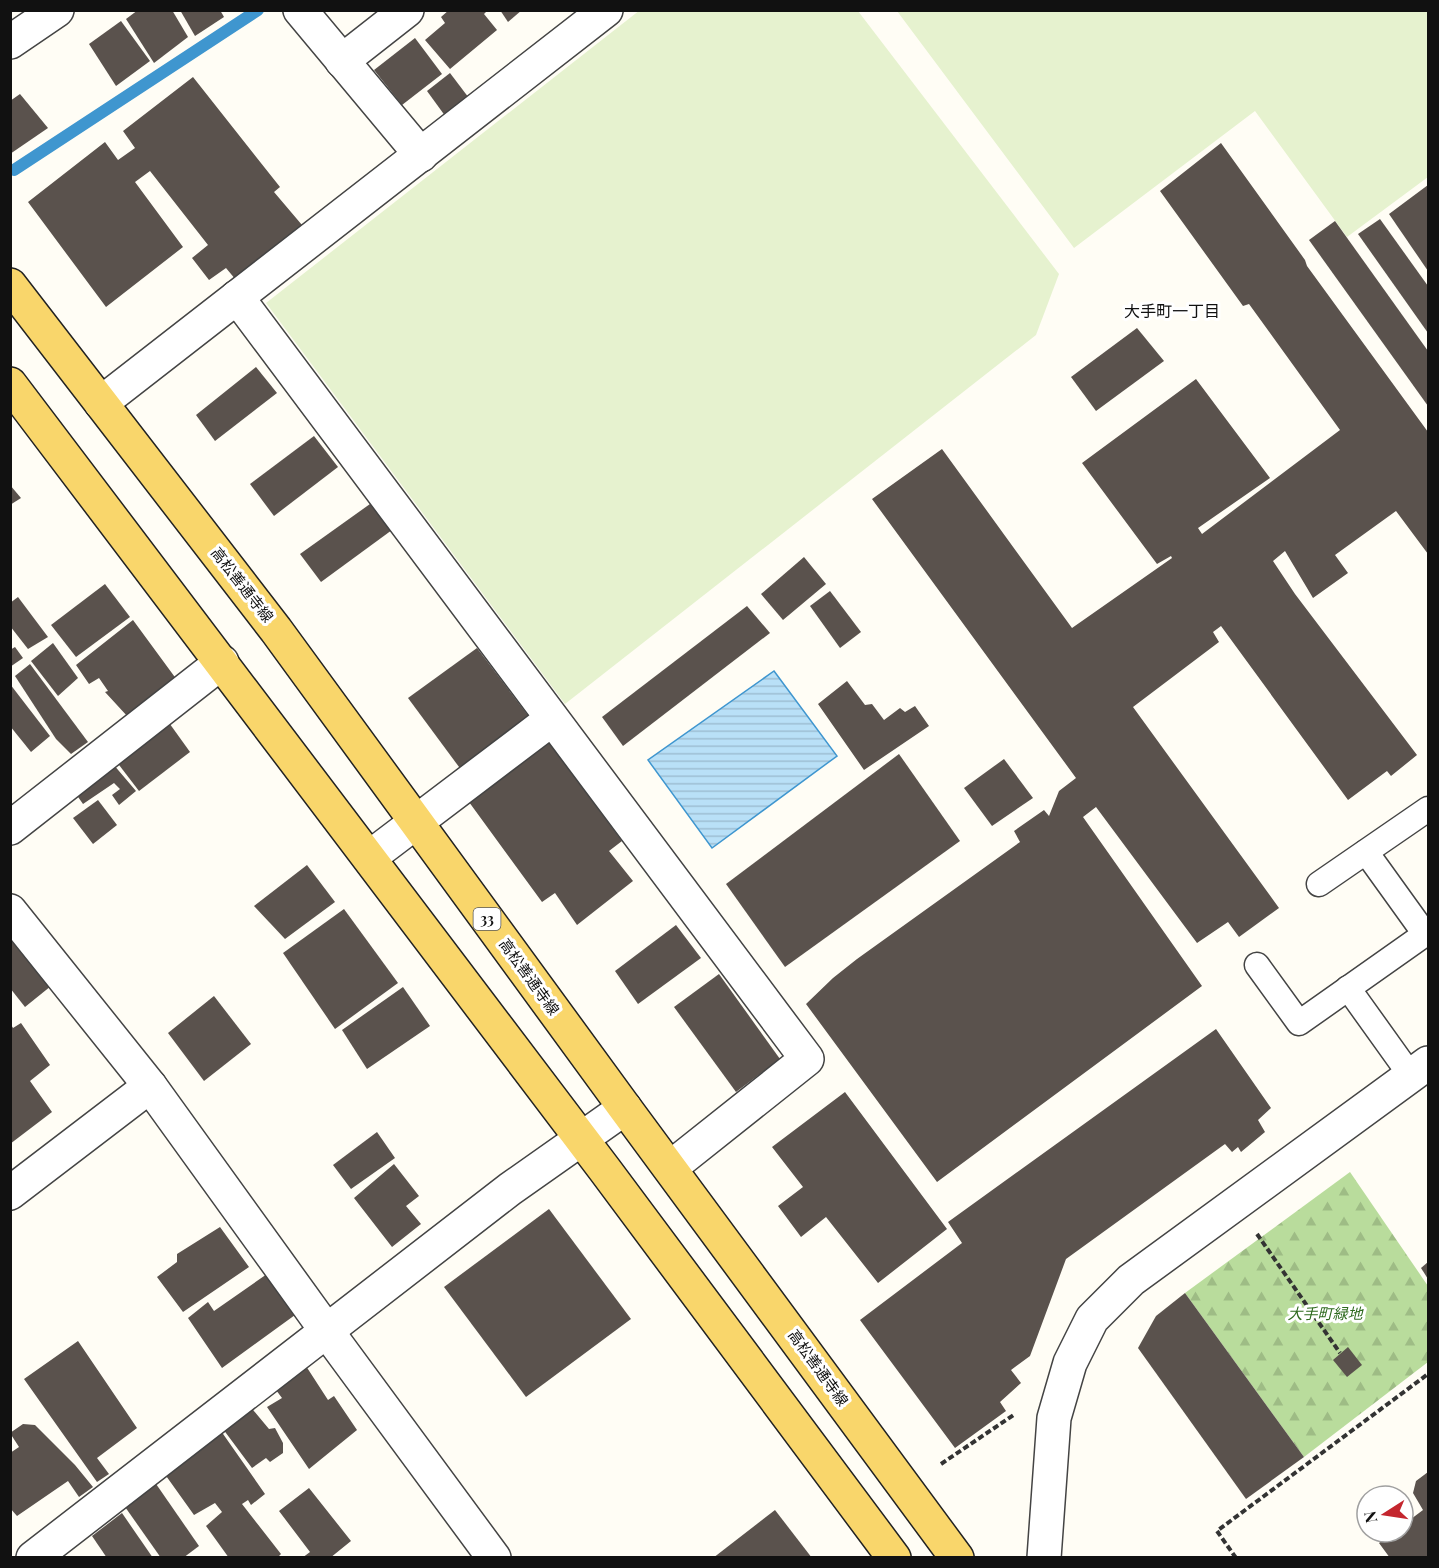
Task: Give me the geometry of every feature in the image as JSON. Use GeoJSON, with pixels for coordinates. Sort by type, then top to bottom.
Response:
{"type":"FeatureCollection","features":[{"type":"Feature","properties":{"kind":"main road","name":"高松善通寺線"},"geometry":{"type":"LineString","coordinates":[[10,285],[276,630],[957,1557]]}},
{"type":"Feature","properties":{"kind":"main road"},"geometry":{"type":"LineString","coordinates":[[10,384],[370,857],[894,1557]]}},
{"type":"Feature","properties":{"kind":"street"},"geometry":{"type":"LineString","coordinates":[[10,42],[57,10]]}},
{"type":"Feature","properties":{"kind":"street"},"geometry":{"type":"LineString","coordinates":[[300,10],[421,155]]}},
{"type":"Feature","properties":{"kind":"street"},"geometry":{"type":"LineString","coordinates":[[342,61],[407,10]]}},
{"type":"Feature","properties":{"kind":"street"},"geometry":{"type":"LineString","coordinates":[[101,403],[606,10]]}},
{"type":"Feature","properties":{"kind":"street"},"geometry":{"type":"LineString","coordinates":[[237,297],[807,1059],[670,1168]]}},
{"type":"Feature","properties":{"kind":"street"},"geometry":{"type":"LineString","coordinates":[[10,828],[222,662]]}},
{"type":"Feature","properties":{"kind":"street"},"geometry":{"type":"LineString","coordinates":[[370,857],[552,719]]}},
{"type":"Feature","properties":{"kind":"street"},"geometry":{"type":"LineString","coordinates":[[10,911],[150,1086],[494,1557]]}},
{"type":"Feature","properties":{"kind":"street"},"geometry":{"type":"LineString","coordinates":[[1044,1557],[1054,1418],[1070,1363],[1092,1319],[1131,1280],[1420,1069]]}},
{"type":"Feature","properties":{"kind":"street"},"geometry":{"type":"LineString","coordinates":[[10,1193],[150,1086]]}},
{"type":"Feature","properties":{"kind":"street"},"geometry":{"type":"LineString","coordinates":[[33,1557],[510,1189],[625,1108]]}},
{"type":"Feature","properties":{"kind":"lane"},"geometry":{"type":"LineString","coordinates":[[1319,884],[1428,809]]}},
{"type":"Feature","properties":{"kind":"lane"},"geometry":{"type":"LineString","coordinates":[[1257,965],[1299,1023],[1427,933],[1366,852]]}},
{"type":"Feature","properties":{"kind":"lane"},"geometry":{"type":"LineString","coordinates":[[1348,988],[1420,1069]]}},
{"type":"Feature","properties":{"kind":"path"},"geometry":{"type":"LineString","coordinates":[[1255,1231],[1340,1353]]}},
{"type":"Feature","properties":{"kind":"path"},"geometry":{"type":"LineString","coordinates":[[1236,1557],[1217,1531],[1428,1374]]}},
{"type":"Feature","properties":{"kind":"path"},"geometry":{"type":"LineString","coordinates":[[941,1464],[1020,1412]]}},
{"type":"Feature","properties":{"kind":"green space"},"geometry":{"type":"Polygon","coordinates":[[[640,10],[858,11],[1059,274],[1036,335],[565,704],[266,303],[640,10]]]}},
{"type":"Feature","properties":{"kind":"green space"},"geometry":{"type":"Polygon","coordinates":[[[897,11],[1428,11],[1428,177],[1347,237],[1255,111],[1074,248],[897,11]]]}},
{"type":"Feature","properties":{"kind":"green space","name":"大手町緑地"},"geometry":{"type":"Polygon","coordinates":[[[1350,1172],[1428,1286],[1428,1362],[1304,1457],[1185,1293],[1350,1172]]]}},
{"type":"Feature","properties":{"kind":"water"},"geometry":{"type":"Polygon","coordinates":[[[774,671],[837,756],[712,848],[648,760],[774,671]]]}},
{"type":"Feature","properties":{"kind":"building"},"geometry":{"type":"Polygon","coordinates":[[[138,10],[172,10],[188,37],[154,63],[126,19],[138,10]]]}},
{"type":"Feature","properties":{"kind":"building"},"geometry":{"type":"Polygon","coordinates":[[[180,10],[220,10],[224,17],[195,36],[180,10]]]}},
{"type":"Feature","properties":{"kind":"building"},"geometry":{"type":"Polygon","coordinates":[[[449,10],[488,10],[484,14],[497,30],[450,69],[425,40],[445,23],[441,17],[449,10]]]}},
{"type":"Feature","properties":{"kind":"building"},"geometry":{"type":"Polygon","coordinates":[[[500,10],[522,10],[508,22],[500,10]]]}},
{"type":"Feature","properties":{"kind":"building"},"geometry":{"type":"Polygon","coordinates":[[[121,21],[150,61],[116,86],[89,44],[121,21]]]}},
{"type":"Feature","properties":{"kind":"building"},"geometry":{"type":"Polygon","coordinates":[[[415,38],[442,74],[402,105],[374,70],[415,38]]]}},
{"type":"Feature","properties":{"kind":"building"},"geometry":{"type":"Polygon","coordinates":[[[450,73],[475,106],[451,124],[427,91],[450,73]]]}},
{"type":"Feature","properties":{"kind":"building"},"geometry":{"type":"Polygon","coordinates":[[[193,77],[280,187],[274,192],[302,225],[236,280],[226,268],[209,280],[192,258],[208,245],[150,171],[135,182],[183,247],[106,307],[28,202],[105,142],[118,160],[135,148],[123,131],[193,77]]]}},
{"type":"Feature","properties":{"kind":"building"},"geometry":{"type":"Polygon","coordinates":[[[20,94],[48,128],[10,154],[10,101],[20,94]]]}},
{"type":"Feature","properties":{"kind":"building"},"geometry":{"type":"Polygon","coordinates":[[[1221,143],[1428,432],[1428,554],[1396,511],[1335,555],[1348,573],[1313,598],[1285,551],[1273,561],[1295,594],[1417,755],[1391,776],[1387,771],[1348,800],[1221,626],[1213,632],[1219,642],[1133,707],[1279,908],[1239,937],[1228,922],[1197,943],[1096,807],[1083,817],[1202,986],[937,1182],[806,1004],[857,959],[1020,842],[1014,831],[1044,810],[1049,816],[1059,791],[1076,778],[872,499],[942,449],[1072,628],[1172,558],[1171,556],[1157,564],[1082,463],[1196,379],[1270,478],[1198,528],[1202,534],[1340,430],[1249,304],[1243,306],[1160,191],[1221,143]]]}},
{"type":"Feature","properties":{"kind":"building"},"geometry":{"type":"Polygon","coordinates":[[[1428,185],[1428,271],[1389,214],[1428,185]]]}},
{"type":"Feature","properties":{"kind":"building"},"geometry":{"type":"Polygon","coordinates":[[[1380,219],[1428,286],[1428,333],[1358,234],[1380,219]]]}},
{"type":"Feature","properties":{"kind":"building"},"geometry":{"type":"Polygon","coordinates":[[[1335,221],[1428,351],[1428,406],[1309,240],[1335,221]]]}},
{"type":"Feature","properties":{"kind":"building"},"geometry":{"type":"Polygon","coordinates":[[[1137,328],[1164,361],[1096,411],[1071,377],[1137,328]]]}},
{"type":"Feature","properties":{"kind":"building"},"geometry":{"type":"Polygon","coordinates":[[[256,367],[277,393],[215,441],[196,415],[256,367]]]}},
{"type":"Feature","properties":{"kind":"building"},"geometry":{"type":"Polygon","coordinates":[[[314,436],[338,467],[274,516],[250,484],[314,436]]]}},
{"type":"Feature","properties":{"kind":"building"},"geometry":{"type":"Polygon","coordinates":[[[10,485],[21,498],[10,505],[10,485]]]}},
{"type":"Feature","properties":{"kind":"building"},"geometry":{"type":"Polygon","coordinates":[[[370,504],[392,530],[321,582],[300,554],[370,504]]]}},
{"type":"Feature","properties":{"kind":"building"},"geometry":{"type":"Polygon","coordinates":[[[804,557],[826,584],[783,620],[761,594],[804,557]]]}},
{"type":"Feature","properties":{"kind":"building"},"geometry":{"type":"Polygon","coordinates":[[[105,584],[130,617],[76,657],[51,625],[105,584]]]}},
{"type":"Feature","properties":{"kind":"building"},"geometry":{"type":"Polygon","coordinates":[[[830,591],[861,632],[840,648],[810,606],[830,591]]]}},
{"type":"Feature","properties":{"kind":"building"},"geometry":{"type":"Polygon","coordinates":[[[18,597],[48,637],[28,649],[10,626],[10,603],[18,597]]]}},
{"type":"Feature","properties":{"kind":"building"},"geometry":{"type":"Polygon","coordinates":[[[747,606],[770,633],[623,746],[602,717],[747,606]]]}},
{"type":"Feature","properties":{"kind":"building"},"geometry":{"type":"Polygon","coordinates":[[[133,620],[177,680],[128,717],[105,692],[108,691],[99,678],[89,684],[76,665],[133,620]]]}},
{"type":"Feature","properties":{"kind":"building"},"geometry":{"type":"Polygon","coordinates":[[[53,643],[78,678],[58,696],[31,661],[53,643]]]}},
{"type":"Feature","properties":{"kind":"building"},"geometry":{"type":"Polygon","coordinates":[[[15,647],[23,658],[10,667],[10,650],[15,647]]]}},
{"type":"Feature","properties":{"kind":"building"},"geometry":{"type":"Polygon","coordinates":[[[477,648],[530,718],[462,771],[408,698],[477,648]]]}},
{"type":"Feature","properties":{"kind":"building"},"geometry":{"type":"Polygon","coordinates":[[[30,664],[88,742],[71,754],[56,739],[15,676],[30,664]]]}},
{"type":"Feature","properties":{"kind":"building"},"geometry":{"type":"Polygon","coordinates":[[[847,681],[865,705],[872,704],[884,720],[900,708],[905,712],[915,706],[929,726],[864,770],[818,704],[847,681]]]}},
{"type":"Feature","properties":{"kind":"building"},"geometry":{"type":"Polygon","coordinates":[[[10,684],[50,736],[31,752],[10,726],[10,684]]]}},
{"type":"Feature","properties":{"kind":"building"},"geometry":{"type":"Polygon","coordinates":[[[167,720],[190,752],[139,791],[116,761],[167,720]]]}},
{"type":"Feature","properties":{"kind":"building"},"geometry":{"type":"Polygon","coordinates":[[[548,741],[622,841],[609,851],[633,881],[577,925],[555,893],[542,902],[469,802],[548,741]]]}},
{"type":"Feature","properties":{"kind":"building"},"geometry":{"type":"Polygon","coordinates":[[[899,754],[960,841],[785,967],[726,884],[899,754]]]}},
{"type":"Feature","properties":{"kind":"building"},"geometry":{"type":"Polygon","coordinates":[[[1004,759],[1033,798],[992,826],[964,788],[1004,759]]]}},
{"type":"Feature","properties":{"kind":"building"},"geometry":{"type":"Polygon","coordinates":[[[113,764],[136,791],[119,805],[112,795],[120,789],[114,783],[83,804],[76,794],[113,764]]]}},
{"type":"Feature","properties":{"kind":"building"},"geometry":{"type":"Polygon","coordinates":[[[98,800],[117,825],[93,844],[73,818],[98,800]]]}},
{"type":"Feature","properties":{"kind":"building"},"geometry":{"type":"Polygon","coordinates":[[[307,865],[335,902],[285,939],[254,906],[307,865]]]}},
{"type":"Feature","properties":{"kind":"building"},"geometry":{"type":"Polygon","coordinates":[[[344,909],[398,983],[335,1029],[283,953],[344,909]]]}},
{"type":"Feature","properties":{"kind":"building"},"geometry":{"type":"Polygon","coordinates":[[[676,925],[701,958],[638,1004],[615,971],[676,925]]]}},
{"type":"Feature","properties":{"kind":"building"},"geometry":{"type":"Polygon","coordinates":[[[10,934],[51,986],[25,1007],[10,988],[10,934]]]}},
{"type":"Feature","properties":{"kind":"building"},"geometry":{"type":"Polygon","coordinates":[[[719,974],[780,1059],[736,1092],[674,1007],[719,974]]]}},
{"type":"Feature","properties":{"kind":"building"},"geometry":{"type":"Polygon","coordinates":[[[403,987],[430,1026],[367,1069],[342,1030],[403,987]]]}},
{"type":"Feature","properties":{"kind":"building"},"geometry":{"type":"Polygon","coordinates":[[[214,996],[251,1044],[204,1081],[168,1033],[214,996]]]}},
{"type":"Feature","properties":{"kind":"building"},"geometry":{"type":"Polygon","coordinates":[[[10,1023],[13,1028],[21,1023],[50,1065],[30,1081],[52,1112],[10,1144],[10,1023]]]}},
{"type":"Feature","properties":{"kind":"building"},"geometry":{"type":"Polygon","coordinates":[[[1216,1029],[1271,1108],[1258,1120],[1265,1132],[1241,1152],[1238,1147],[1232,1152],[1225,1144],[1066,1259],[1030,1356],[1011,1370],[1021,1383],[1000,1402],[1006,1411],[955,1448],[860,1320],[962,1243],[948,1222],[1216,1029]]]}},
{"type":"Feature","properties":{"kind":"building"},"geometry":{"type":"Polygon","coordinates":[[[845,1092],[947,1229],[878,1283],[826,1217],[801,1237],[778,1206],[803,1187],[772,1147],[845,1092]]]}},
{"type":"Feature","properties":{"kind":"building"},"geometry":{"type":"Polygon","coordinates":[[[377,1132],[395,1158],[351,1189],[333,1165],[377,1132]]]}},
{"type":"Feature","properties":{"kind":"building"},"geometry":{"type":"Polygon","coordinates":[[[394,1164],[419,1196],[406,1206],[421,1224],[392,1247],[354,1198],[394,1164]]]}},
{"type":"Feature","properties":{"kind":"building"},"geometry":{"type":"Polygon","coordinates":[[[549,1209],[631,1319],[526,1397],[444,1287],[549,1209]]]}},
{"type":"Feature","properties":{"kind":"building"},"geometry":{"type":"Polygon","coordinates":[[[220,1227],[249,1267],[183,1312],[157,1277],[177,1262],[177,1254],[220,1227]]]}},
{"type":"Feature","properties":{"kind":"building"},"geometry":{"type":"Polygon","coordinates":[[[1428,1262],[1428,1279],[1421,1268],[1428,1262]]]}},
{"type":"Feature","properties":{"kind":"building"},"geometry":{"type":"Polygon","coordinates":[[[267,1274],[295,1315],[222,1368],[188,1318],[208,1302],[214,1311],[267,1274]]]}},
{"type":"Feature","properties":{"kind":"building"},"geometry":{"type":"Polygon","coordinates":[[[1185,1293],[1304,1457],[1246,1499],[1138,1348],[1156,1316],[1185,1293]]]}},
{"type":"Feature","properties":{"kind":"building"},"geometry":{"type":"Polygon","coordinates":[[[78,1341],[137,1428],[97,1458],[109,1474],[97,1482],[24,1379],[78,1341]]]}},
{"type":"Feature","properties":{"kind":"building"},"geometry":{"type":"Polygon","coordinates":[[[1348,1347],[1362,1365],[1347,1377],[1333,1360],[1348,1347]]]}},
{"type":"Feature","properties":{"kind":"building"},"geometry":{"type":"Polygon","coordinates":[[[304,1363],[328,1400],[334,1396],[357,1430],[309,1469],[267,1407],[282,1398],[273,1386],[304,1363]]]}},
{"type":"Feature","properties":{"kind":"building"},"geometry":{"type":"Polygon","coordinates":[[[249,1405],[269,1429],[275,1428],[283,1443],[283,1453],[270,1462],[266,1458],[252,1468],[223,1429],[249,1405]]]}},
{"type":"Feature","properties":{"kind":"building"},"geometry":{"type":"Polygon","coordinates":[[[23,1424],[35,1425],[75,1465],[93,1487],[79,1497],[68,1481],[17,1516],[10,1508],[10,1453],[19,1447],[10,1433],[23,1424]]]}},
{"type":"Feature","properties":{"kind":"building"},"geometry":{"type":"Polygon","coordinates":[[[221,1431],[265,1494],[251,1505],[248,1500],[242,1504],[281,1554],[277,1558],[229,1558],[206,1526],[222,1512],[215,1503],[194,1515],[164,1473],[221,1431]]]}},
{"type":"Feature","properties":{"kind":"building"},"geometry":{"type":"Polygon","coordinates":[[[1428,1472],[1428,1558],[1390,1558],[1380,1544],[1415,1544],[1415,1516],[1423,1510],[1415,1496],[1416,1481],[1428,1472]]]}},
{"type":"Feature","properties":{"kind":"building"},"geometry":{"type":"Polygon","coordinates":[[[154,1481],[199,1546],[183,1558],[161,1558],[123,1504],[154,1481]]]}},
{"type":"Feature","properties":{"kind":"building"},"geometry":{"type":"Polygon","coordinates":[[[309,1488],[351,1541],[330,1558],[302,1558],[310,1552],[279,1511],[309,1488]]]}},
{"type":"Feature","properties":{"kind":"building"},"geometry":{"type":"Polygon","coordinates":[[[775,1510],[812,1558],[713,1558],[775,1510]]]}},
{"type":"Feature","properties":{"kind":"building"},"geometry":{"type":"Polygon","coordinates":[[[122,1513],[153,1558],[107,1558],[92,1536],[122,1513]]]}},
{"type":"Feature","properties":{"kind":"waterway"},"geometry":{"type":"LineString","coordinates":[[14,170],[258,10]]}},
{"type":"Feature","properties":{"kind":"district","name":"大手町一丁目"},"geometry":{"type":"Point","coordinates":[1172,311]}}]}
